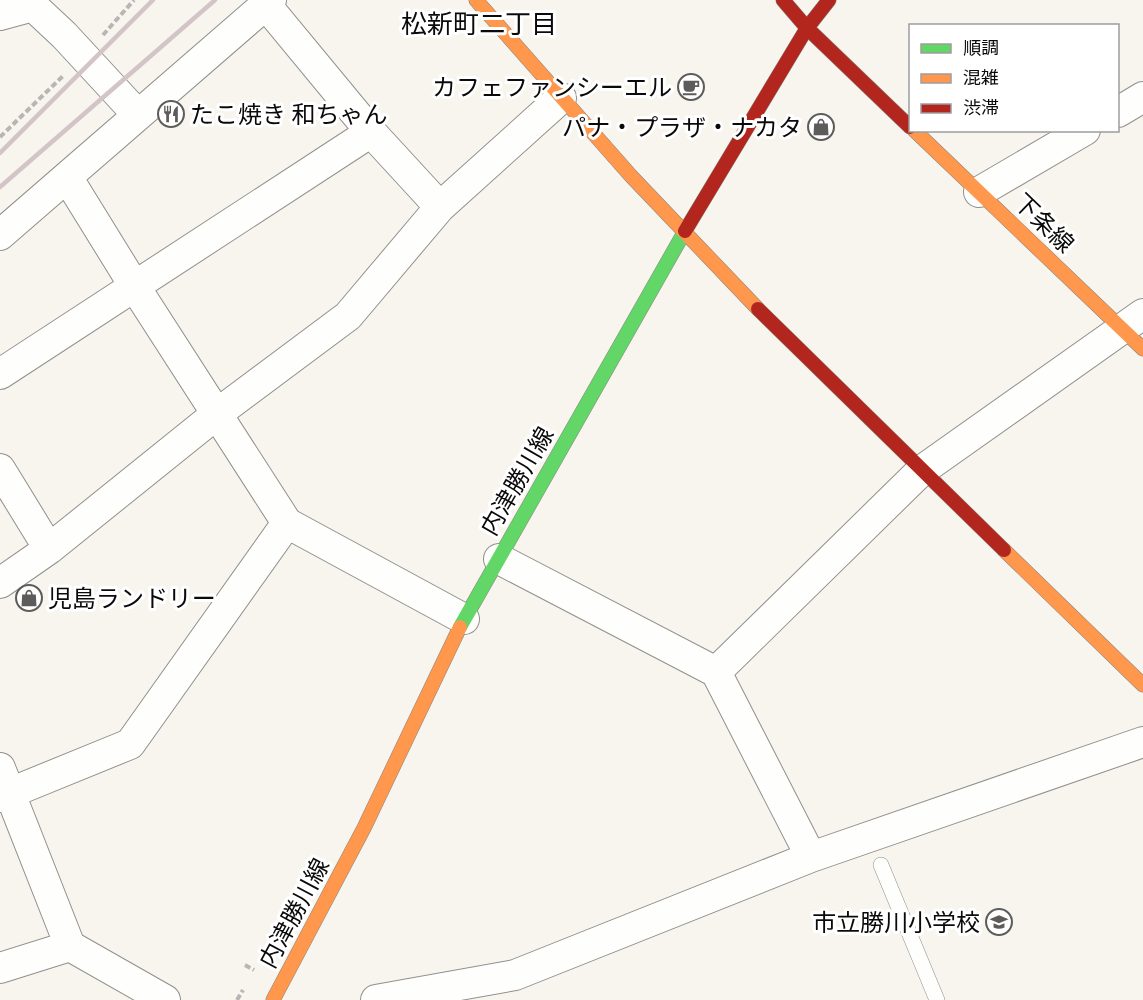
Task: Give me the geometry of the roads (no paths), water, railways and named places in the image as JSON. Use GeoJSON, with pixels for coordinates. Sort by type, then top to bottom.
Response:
{"type":"FeatureCollection","features":[{"type":"Feature","properties":{"kind":"street"},"geometry":{"type":"LineString","coordinates":[[476,0],[561,98],[684,233],[921,471],[1143,685]]}},
{"type":"Feature","properties":{"kind":"street"},"geometry":{"type":"LineString","coordinates":[[783,0],[807,28],[909,126]]}},
{"type":"Feature","properties":{"kind":"street","name":"内津勝川線"},"geometry":{"type":"LineString","coordinates":[[273,1000],[364,828],[464,619],[684,233],[807,28],[829,0]]}},
{"type":"Feature","properties":{"kind":"street"},"geometry":{"type":"LineString","coordinates":[[0,235],[269,2],[371,132],[440,207]]}},
{"type":"Feature","properties":{"kind":"street"},"geometry":{"type":"LineString","coordinates":[[0,15],[32,3],[138,116]]}},
{"type":"Feature","properties":{"kind":"street"},"geometry":{"type":"LineString","coordinates":[[1119,111],[1143,97]]}},
{"type":"Feature","properties":{"kind":"street"},"geometry":{"type":"LineString","coordinates":[[0,583],[49,549],[218,413],[348,316],[440,207],[561,98]]}},
{"type":"Feature","properties":{"kind":"street"},"geometry":{"type":"LineString","coordinates":[[0,374],[371,132]]}},
{"type":"Feature","properties":{"kind":"street","name":"下条線"},"geometry":{"type":"LineString","coordinates":[[916,132],[979,192],[1136,331]]}},
{"type":"Feature","properties":{"kind":"street"},"geometry":{"type":"LineString","coordinates":[[979,192],[1082,132]]}},
{"type":"Feature","properties":{"kind":"street"},"geometry":{"type":"LineString","coordinates":[[67,177],[287,523],[464,619]]}},
{"type":"Feature","properties":{"kind":"street"},"geometry":{"type":"LineString","coordinates":[[716,672],[921,471],[1136,331]]}},
{"type":"Feature","properties":{"kind":"street"},"geometry":{"type":"LineString","coordinates":[[0,468],[49,549]]}},
{"type":"Feature","properties":{"kind":"street"},"geometry":{"type":"LineString","coordinates":[[165,1000],[70,946],[4,786],[130,744],[287,523]]}},
{"type":"Feature","properties":{"kind":"street"},"geometry":{"type":"LineString","coordinates":[[499,559],[716,672],[811,857]]}},
{"type":"Feature","properties":{"kind":"street"},"geometry":{"type":"LineString","coordinates":[[376,1000],[519,988],[811,857],[1143,742]]}},
{"type":"Feature","properties":{"kind":"street"},"geometry":{"type":"LineString","coordinates":[[0,968],[70,946]]}},
{"type":"Feature","properties":{"kind":"lane"},"geometry":{"type":"LineString","coordinates":[[880,865],[937,1000]]}},
{"type":"Feature","properties":{"kind":"railway"},"geometry":{"type":"LineString","coordinates":[[0,153],[153,0]]}},
{"type":"Feature","properties":{"kind":"railway"},"geometry":{"type":"LineString","coordinates":[[0,187],[215,0]]}},
{"type":"Feature","properties":{"kind":"place","name":"カフェファンシーエル"},"geometry":{"type":"Point","coordinates":[691,87]}},
{"type":"Feature","properties":{"kind":"place","name":"たこ焼き 和ちゃん"},"geometry":{"type":"Point","coordinates":[171,114]}},
{"type":"Feature","properties":{"kind":"place","name":"パナ・プラザ・ナカタ"},"geometry":{"type":"Point","coordinates":[821,127]}},
{"type":"Feature","properties":{"kind":"place","name":"児島ランドリー"},"geometry":{"type":"Point","coordinates":[29,598]}},
{"type":"Feature","properties":{"kind":"place","name":"市立勝川小学校"},"geometry":{"type":"Point","coordinates":[999,922]}},
{"type":"Feature","properties":{"kind":"district","name":"松新町二丁目"},"geometry":{"type":"Point","coordinates":[479,24]}}]}
